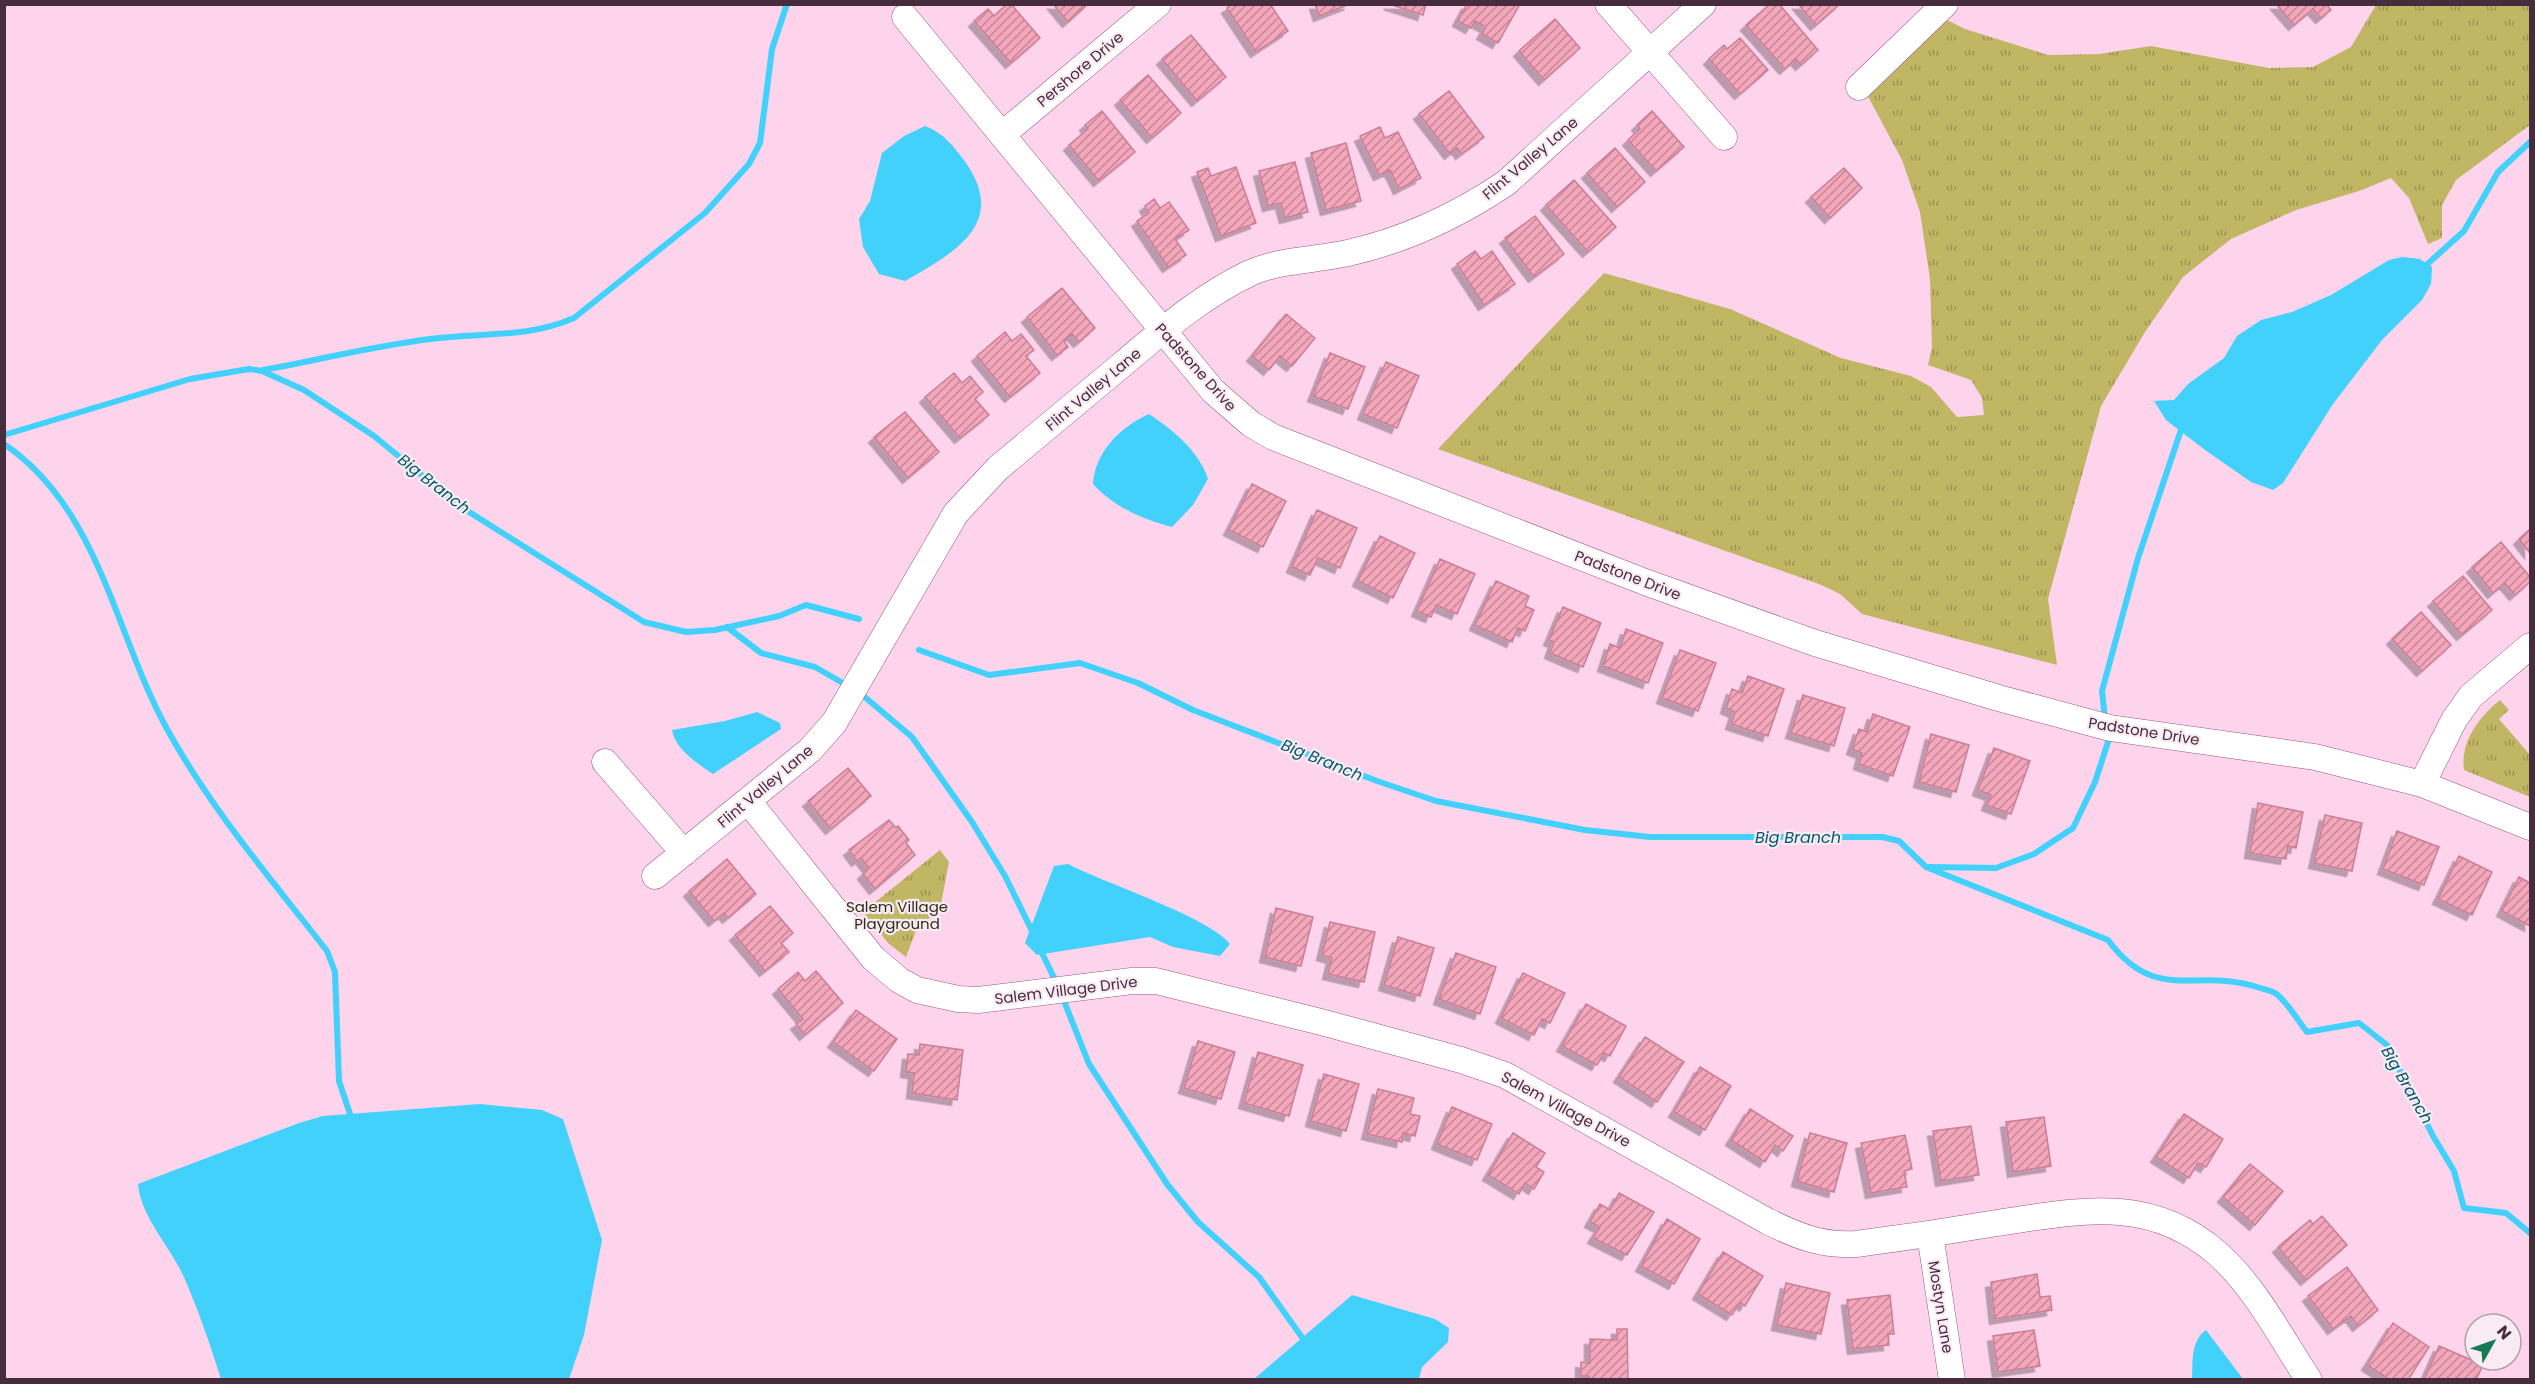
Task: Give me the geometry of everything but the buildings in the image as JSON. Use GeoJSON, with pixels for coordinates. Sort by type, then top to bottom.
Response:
{"type":"FeatureCollection","features":[{"type":"Feature","properties":{"kind":"street","name":"Pershore Drive"},"geometry":{"type":"LineString","coordinates":[[1003,134],[1158,4]]}},
{"type":"Feature","properties":{"kind":"street"},"geometry":{"type":"LineString","coordinates":[[1608,4],[1724,137]]}},
{"type":"Feature","properties":{"kind":"street","name":"Flint Valley Lane"},"geometry":{"type":"LineString","coordinates":[[655,876],[810,750],[834,723],[956,513],[974,491],[998,468],[1162,331],[1215,291],[1253,272],[1348,253],[1395,240],[1441,222],[1477,203],[1506,183],[1704,4]]}},
{"type":"Feature","properties":{"kind":"street"},"geometry":{"type":"LineString","coordinates":[[1859,87],[1945,4]]}},
{"type":"Feature","properties":{"kind":"street","name":"Padstone Drive"},"geometry":{"type":"LineString","coordinates":[[905,17],[1162,331],[1232,409],[1273,437],[1655,586],[1815,644],[2110,728],[2315,757],[2422,784],[2530,827]]}},
{"type":"Feature","properties":{"kind":"street"},"geometry":{"type":"LineString","coordinates":[[2422,784],[2454,720],[2472,696],[2530,646]]}},
{"type":"Feature","properties":{"kind":"street"},"geometry":{"type":"LineString","coordinates":[[605,762],[684,853]]}},
{"type":"Feature","properties":{"kind":"street","name":"Salem Village Drive"},"geometry":{"type":"LineString","coordinates":[[748,801],[873,958],[899,980],[917,990],[958,999],[978,1000],[1132,981],[1176,984],[1450,1057],[1505,1075],[1800,1238],[1837,1245],[1930,1234],[2085,1210],[2124,1211],[2161,1220],[2198,1238],[2230,1266],[2309,1380]]}},
{"type":"Feature","properties":{"kind":"street","name":"Mostyn Lane"},"geometry":{"type":"LineString","coordinates":[[1930,1234],[1952,1380]]}},
{"type":"Feature","properties":{"kind":"green space"},"geometry":{"type":"Polygon","coordinates":[[[1937,5],[1943,18],[1965,29],[2048,55],[2099,54],[2151,46],[2269,68],[2313,67],[2351,47],[2376,5],[2530,5],[2530,125],[2456,180],[2442,205],[2442,238],[2428,244],[2409,198],[2391,178],[2359,191],[2296,210],[2231,239],[2183,277],[2145,332],[2101,406],[2048,599],[2057,665],[1862,614],[1840,594],[1819,584],[1438,449],[1604,273],[1730,309],[1841,358],[1911,376],[1931,387],[1957,417],[1984,415],[1982,398],[1971,380],[1928,365],[1932,347],[1930,279],[1920,212],[1902,160],[1855,72],[1937,5]]]}},
{"type":"Feature","properties":{"kind":"green space"},"geometry":{"type":"Polygon","coordinates":[[[2500,700],[2509,710],[2499,719],[2530,755],[2530,797],[2464,770],[2468,740],[2478,722],[2500,700]]]}},
{"type":"Feature","properties":{"kind":"green space","name":"Salem Village Playground"},"geometry":{"type":"Polygon","coordinates":[[[940,850],[949,862],[940,909],[917,928],[906,957],[889,944],[863,912],[940,850]]]}},
{"type":"Feature","properties":{"kind":"water"},"geometry":{"type":"Polygon","coordinates":[[[925,126],[953,146],[966,163],[977,184],[981,203],[978,220],[970,234],[941,259],[905,281],[879,274],[863,247],[859,219],[870,201],[882,153],[904,136],[925,126]]]}},
{"type":"Feature","properties":{"kind":"water"},"geometry":{"type":"Polygon","coordinates":[[[2403,257],[2420,259],[2432,267],[2431,284],[2422,300],[2382,340],[2333,404],[2283,483],[2273,490],[2251,482],[2166,420],[2154,401],[2174,400],[2188,384],[2224,358],[2237,336],[2261,320],[2292,312],[2331,295],[2389,260],[2403,257]]]}},
{"type":"Feature","properties":{"kind":"water"},"geometry":{"type":"Polygon","coordinates":[[[1149,414],[1176,434],[1192,450],[1208,479],[1193,505],[1172,527],[1119,506],[1093,484],[1099,461],[1111,442],[1128,426],[1149,414]]]}},
{"type":"Feature","properties":{"kind":"water"},"geometry":{"type":"Polygon","coordinates":[[[757,712],[780,723],[781,729],[713,774],[682,750],[672,730],[725,721],[757,712]]]}},
{"type":"Feature","properties":{"kind":"water"},"geometry":{"type":"Polygon","coordinates":[[[1068,864],[1179,912],[1201,923],[1230,944],[1220,956],[1173,947],[1150,937],[1037,955],[1025,943],[1054,866],[1068,864]]]}},
{"type":"Feature","properties":{"kind":"water"},"geometry":{"type":"Polygon","coordinates":[[[480,1104],[542,1110],[563,1119],[602,1240],[584,1335],[569,1379],[221,1379],[204,1327],[183,1275],[144,1208],[138,1184],[323,1116],[480,1104]]]}},
{"type":"Feature","properties":{"kind":"water"},"geometry":{"type":"Polygon","coordinates":[[[1352,1295],[1435,1319],[1449,1328],[1448,1342],[1422,1367],[1419,1379],[1254,1379],[1352,1295]]]}},
{"type":"Feature","properties":{"kind":"water"},"geometry":{"type":"Polygon","coordinates":[[[2206,1330],[2243,1379],[2192,1379],[2195,1346],[2206,1330]]]}},
{"type":"Feature","properties":{"kind":"waterway"},"geometry":{"type":"LineString","coordinates":[[263,370],[409,342],[538,329],[574,318],[705,213],[749,164],[760,143],[772,49],[787,4]]}},
{"type":"Feature","properties":{"kind":"waterway"},"geometry":{"type":"LineString","coordinates":[[2423,268],[2464,231],[2498,172],[2530,142]]}},
{"type":"Feature","properties":{"kind":"waterway","name":"Big Branch"},"geometry":{"type":"LineString","coordinates":[[4,435],[190,379],[249,369],[262,371],[304,390],[374,436],[458,505],[644,622],[686,632],[715,630],[779,616],[806,605],[859,619]]}},
{"type":"Feature","properties":{"kind":"waterway"},"geometry":{"type":"LineString","coordinates":[[2105,719],[2102,691],[2138,558],[2183,424]]}},
{"type":"Feature","properties":{"kind":"waterway"},"geometry":{"type":"LineString","coordinates":[[4,444],[36,471],[63,503],[84,538],[102,576],[149,692],[184,759],[222,815],[327,951],[335,972],[339,1081],[352,1120]]}},
{"type":"Feature","properties":{"kind":"waterway"},"geometry":{"type":"LineString","coordinates":[[727,627],[761,653],[815,667],[848,686]]}},
{"type":"Feature","properties":{"kind":"waterway","name":"Big Branch"},"geometry":{"type":"LineString","coordinates":[[919,650],[989,675],[1080,663],[1138,683],[1193,710],[1377,781],[1436,801],[1585,830],[1650,837],[1882,837],[1899,841],[1926,867],[2108,940],[2126,960],[2143,972],[2160,978],[2178,980],[2235,982],[2271,991],[2284,1001],[2307,1032],[2359,1023],[2387,1045],[2433,1136],[2454,1171],[2464,1208],[2506,1213],[2530,1233]]}},
{"type":"Feature","properties":{"kind":"waterway"},"geometry":{"type":"LineString","coordinates":[[860,693],[912,737],[972,822],[1005,876],[1034,935]]}},
{"type":"Feature","properties":{"kind":"waterway"},"geometry":{"type":"LineString","coordinates":[[1929,867],[1996,868],[2034,854],[2073,828],[2095,782],[2108,742],[2107,732]]}},
{"type":"Feature","properties":{"kind":"waterway"},"geometry":{"type":"LineString","coordinates":[[1039,947],[1057,984]]}},
{"type":"Feature","properties":{"kind":"waterway"},"geometry":{"type":"LineString","coordinates":[[1062,996],[1089,1064],[1167,1184],[1198,1222],[1259,1277],[1306,1343]]}}]}
